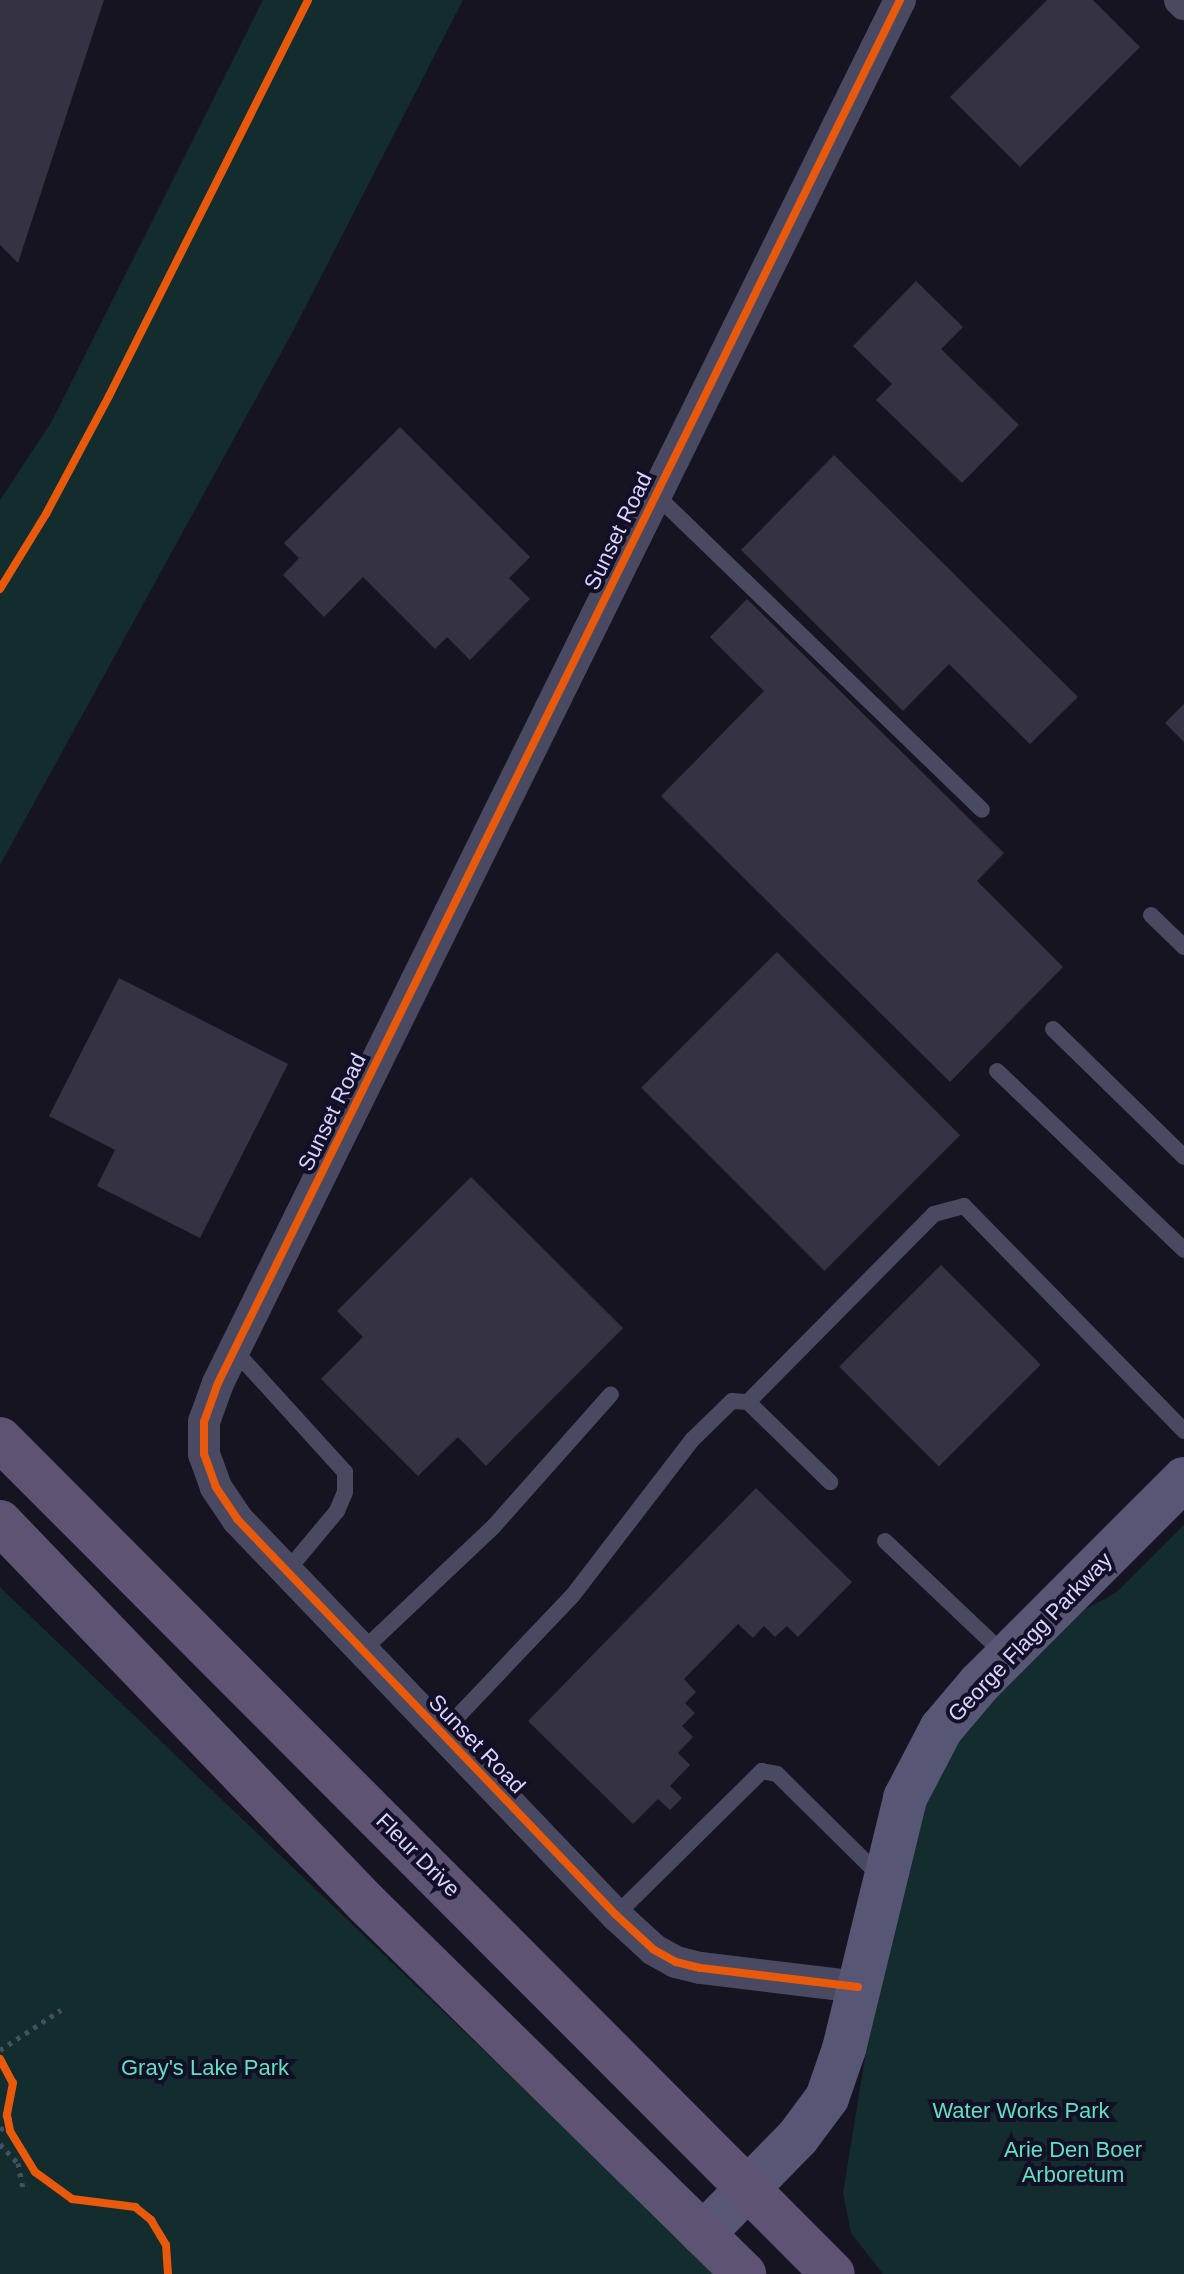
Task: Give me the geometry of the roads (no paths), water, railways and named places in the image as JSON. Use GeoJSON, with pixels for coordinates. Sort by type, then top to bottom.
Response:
{"type":"FeatureCollection","features":[{"type":"Feature","properties":{"kind":"main road","name":"Fleur Drive"},"geometry":{"type":"LineString","coordinates":[[0,1439],[833,2274]]}},
{"type":"Feature","properties":{"kind":"main road"},"geometry":{"type":"LineString","coordinates":[[0,1522],[366,1903],[744,2274]]}},
{"type":"Feature","properties":{"kind":"street","name":"Sunset Road"},"geometry":{"type":"LineString","coordinates":[[858,1987],[676,1962],[653,1949],[616,1915],[238,1520],[216,1487],[204,1454],[204,1422],[234,1350],[900,0]]}},
{"type":"Feature","properties":{"kind":"street","name":"George Flagg Parkway"},"geometry":{"type":"LineString","coordinates":[[703,2234],[798,2137],[827,2098],[844,2049],[905,1798],[941,1729],[1007,1656],[1184,1479]]}},
{"type":"Feature","properties":{"kind":"lane"},"geometry":{"type":"LineString","coordinates":[[656,495],[982,810]]}},
{"type":"Feature","properties":{"kind":"lane"},"geometry":{"type":"LineString","coordinates":[[1151,915],[1184,947]]}},
{"type":"Feature","properties":{"kind":"lane"},"geometry":{"type":"LineString","coordinates":[[1053,1029],[1184,1157]]}},
{"type":"Feature","properties":{"kind":"lane"},"geometry":{"type":"LineString","coordinates":[[997,1071],[1184,1250]]}},
{"type":"Feature","properties":{"kind":"lane"},"geometry":{"type":"LineString","coordinates":[[748,1402],[934,1214],[964,1206],[1184,1431]]}},
{"type":"Feature","properties":{"kind":"lane"},"geometry":{"type":"LineString","coordinates":[[234,1350],[345,1472],[345,1492],[337,1511],[287,1571]]}},
{"type":"Feature","properties":{"kind":"lane"},"geometry":{"type":"LineString","coordinates":[[363,1650],[494,1526],[611,1394]]}},
{"type":"Feature","properties":{"kind":"lane"},"geometry":{"type":"LineString","coordinates":[[442,1733],[573,1595],[692,1440],[732,1401],[748,1402],[830,1482]]}},
{"type":"Feature","properties":{"kind":"lane"},"geometry":{"type":"LineString","coordinates":[[885,1541],[1007,1656]]}},
{"type":"Feature","properties":{"kind":"lane"},"geometry":{"type":"LineString","coordinates":[[616,1915],[762,1771],[777,1774],[883,1879]]}},
{"type":"Feature","properties":{"kind":"park label","name":"Gray's Lake Park"},"geometry":{"type":"Point","coordinates":[205,2068]}},
{"type":"Feature","properties":{"kind":"park label","name":"Water Works Park"},"geometry":{"type":"Point","coordinates":[1021,2111]}},
{"type":"Feature","properties":{"kind":"park label","name":"Arie Den Boer Arboretum"},"geometry":{"type":"Point","coordinates":[1073,2162]}}]}
